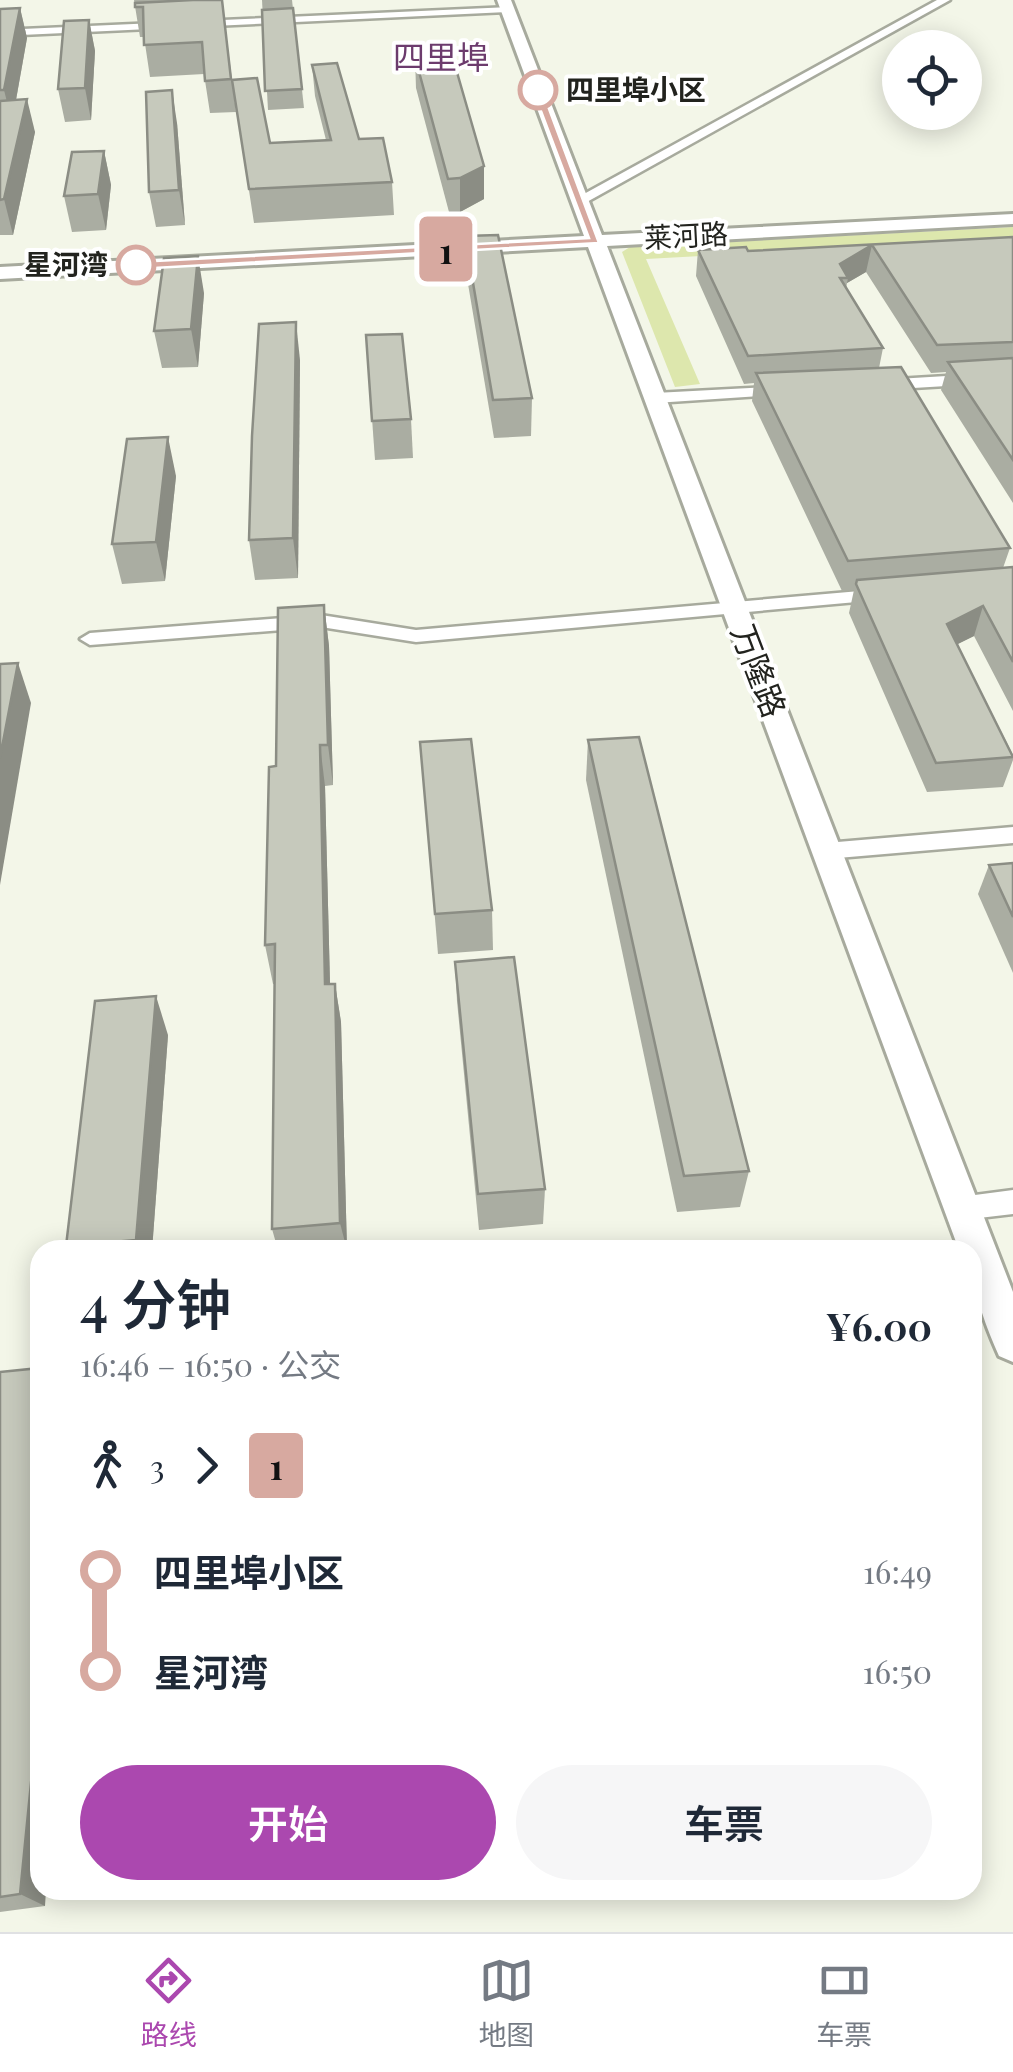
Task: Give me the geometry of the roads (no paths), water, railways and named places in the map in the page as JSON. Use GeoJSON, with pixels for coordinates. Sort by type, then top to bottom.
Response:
{"type":"FeatureCollection","features":[{"type":"Feature","properties":{"kind":"street"},"geometry":{"type":"LineString","coordinates":[[580,200],[945,0]]}},
{"type":"Feature","properties":{"kind":"street"},"geometry":{"type":"LineString","coordinates":[[0,33],[505,4]]}},
{"type":"Feature","properties":{"kind":"street","name":"万隆路"},"geometry":{"type":"LineString","coordinates":[[505,4],[974,1240]]}},
{"type":"Feature","properties":{"kind":"street","name":"莱河路"},"geometry":{"type":"LineString","coordinates":[[0,273],[1013,219]]}},
{"type":"Feature","properties":{"kind":"street"},"geometry":{"type":"LineString","coordinates":[[854,386],[1013,377]]}},
{"type":"Feature","properties":{"kind":"street"},"geometry":{"type":"LineString","coordinates":[[655,398],[794,390]]}},
{"type":"Feature","properties":{"kind":"street"},"geometry":{"type":"LineString","coordinates":[[90,638],[322,621],[416,636],[901,594]]}},
{"type":"Feature","properties":{"kind":"street"},"geometry":{"type":"LineString","coordinates":[[826,851],[1013,836]]}},
{"type":"Feature","properties":{"kind":"street"},"geometry":{"type":"LineString","coordinates":[[962,1208],[1013,1202]]}},
{"type":"Feature","properties":{"kind":"street","name":"万隆路"},"geometry":{"type":"LineString","coordinates":[[982,1261],[1013,1343]]}},
{"type":"Feature","properties":{"kind":"place","name":"四里埠小区"},"geometry":{"type":"Point","coordinates":[538,90]}},
{"type":"Feature","properties":{"kind":"place","name":"星河湾"},"geometry":{"type":"Point","coordinates":[136,265]}},
{"type":"Feature","properties":{"kind":"district","name":"四里埠"},"geometry":{"type":"Point","coordinates":[441,58]}}]}
